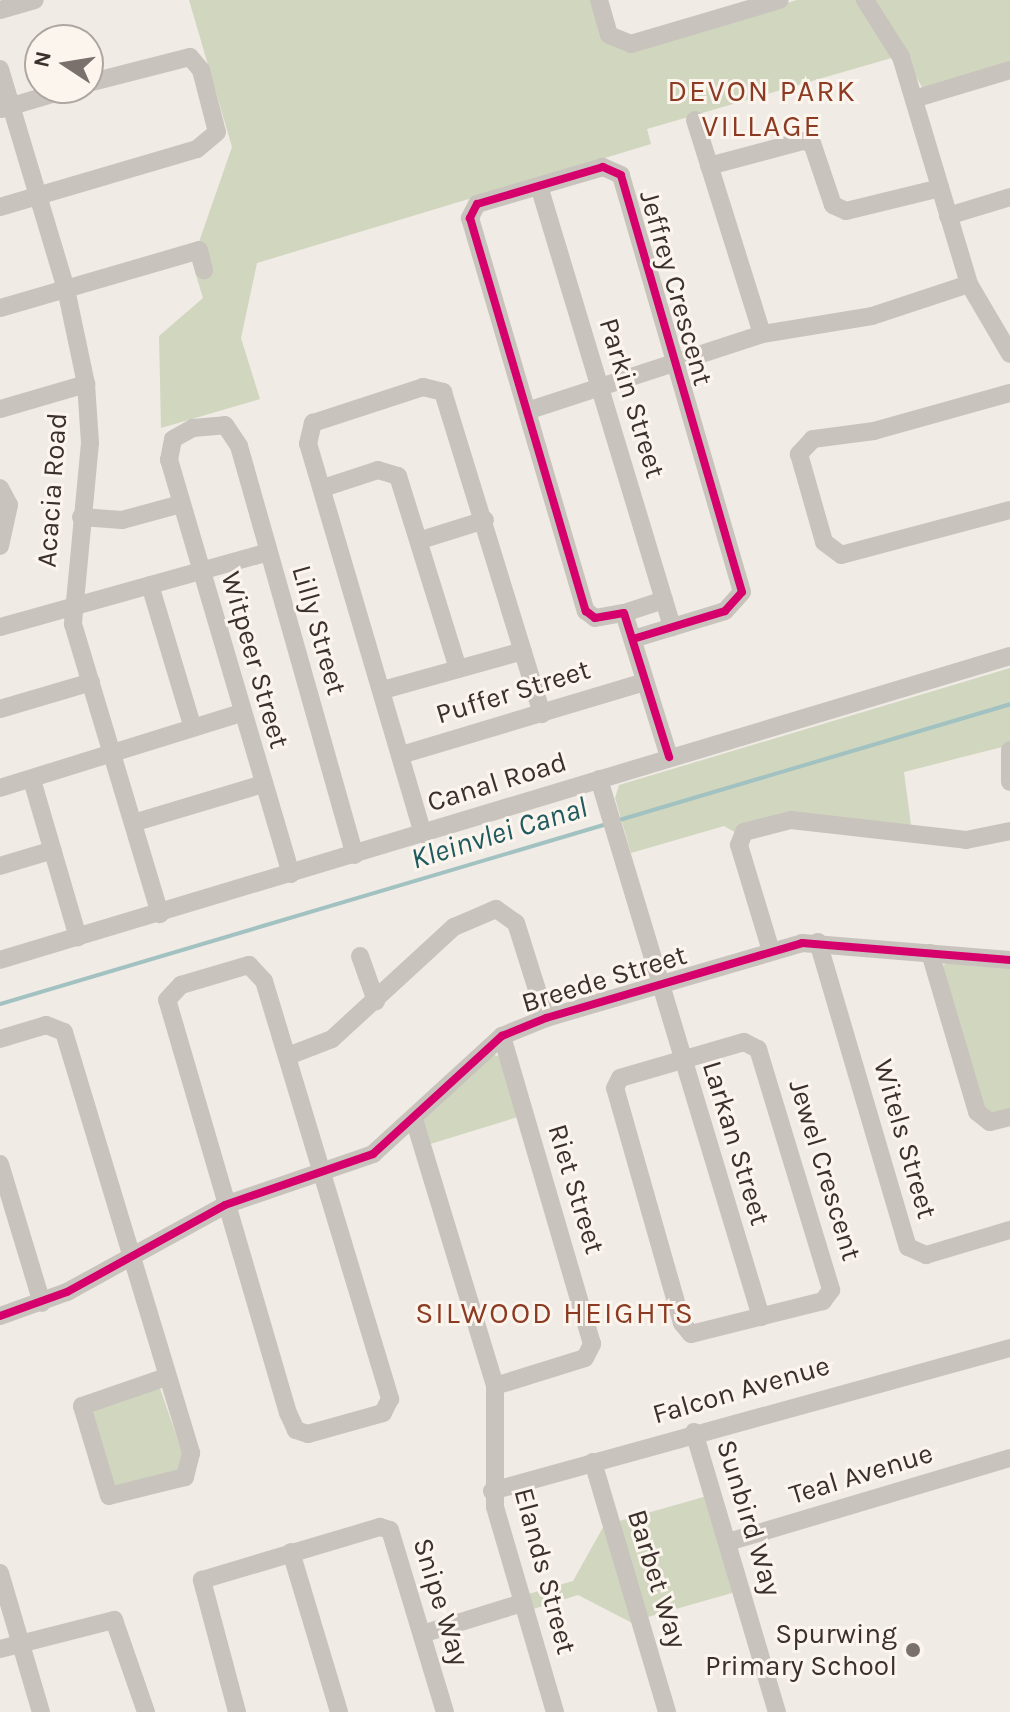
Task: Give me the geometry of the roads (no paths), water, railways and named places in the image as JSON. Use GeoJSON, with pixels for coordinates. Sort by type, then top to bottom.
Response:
{"type":"FeatureCollection","features":[{"type":"Feature","properties":{"kind":"street"},"geometry":{"type":"LineString","coordinates":[[0,10],[35,0]]}},
{"type":"Feature","properties":{"kind":"street"},"geometry":{"type":"LineString","coordinates":[[599,0],[609,35],[631,44],[780,0]]}},
{"type":"Feature","properties":{"kind":"street"},"geometry":{"type":"LineString","coordinates":[[865,0],[901,57],[969,284],[1010,354]]}},
{"type":"Feature","properties":{"kind":"street"},"geometry":{"type":"LineString","coordinates":[[0,207],[197,149],[217,132],[201,70],[190,57],[104,79]]}},
{"type":"Feature","properties":{"kind":"street","name":"Acacia Road"},"geometry":{"type":"LineString","coordinates":[[0,69],[5,108],[38,196],[66,289],[86,384],[90,443],[71,606],[160,914]]}},
{"type":"Feature","properties":{"kind":"street"},"geometry":{"type":"LineString","coordinates":[[914,99],[1010,70]]}},
{"type":"Feature","properties":{"kind":"street"},"geometry":{"type":"LineString","coordinates":[[695,120],[762,334]]}},
{"type":"Feature","properties":{"kind":"street"},"geometry":{"type":"LineString","coordinates":[[709,166],[803,141],[812,143],[833,205],[846,211],[940,188]]}},
{"type":"Feature","properties":{"kind":"street","name":"Jeffrey Crescent"},"geometry":{"type":"LineString","coordinates":[[624,613],[595,618],[586,611],[470,218],[477,204],[596,168],[621,175],[742,592],[731,608],[633,639]]}},
{"type":"Feature","properties":{"kind":"street","name":"Parkin Street"},"geometry":{"type":"LineString","coordinates":[[539,186],[672,627]]}},
{"type":"Feature","properties":{"kind":"street"},"geometry":{"type":"LineString","coordinates":[[948,216],[1010,197]]}},
{"type":"Feature","properties":{"kind":"street"},"geometry":{"type":"LineString","coordinates":[[0,308],[199,250],[204,270]]}},
{"type":"Feature","properties":{"kind":"street"},"geometry":{"type":"LineString","coordinates":[[527,411],[676,366],[762,334],[872,316],[969,284]]}},
{"type":"Feature","properties":{"kind":"street"},"geometry":{"type":"LineString","coordinates":[[0,409],[86,384]]}},
{"type":"Feature","properties":{"kind":"street"},"geometry":{"type":"LineString","coordinates":[[423,834],[308,444],[313,423],[437,388],[448,402],[542,714]]}},
{"type":"Feature","properties":{"kind":"street"},"geometry":{"type":"LineString","coordinates":[[1010,393],[874,431],[813,439],[799,454],[824,542],[841,555],[1010,510]]}},
{"type":"Feature","properties":{"kind":"street","name":"Witpeer Street"},"geometry":{"type":"LineString","coordinates":[[225,425],[178,435],[169,460],[241,713],[291,874]]}},
{"type":"Feature","properties":{"kind":"street","name":"Lilly Street"},"geometry":{"type":"LineString","coordinates":[[225,425],[258,497],[268,552],[355,855]]}},
{"type":"Feature","properties":{"kind":"street"},"geometry":{"type":"LineString","coordinates":[[323,488],[389,470],[403,485],[458,669]]}},
{"type":"Feature","properties":{"kind":"street"},"geometry":{"type":"LineString","coordinates":[[0,488],[9,499],[0,546]]}},
{"type":"Feature","properties":{"kind":"street"},"geometry":{"type":"LineString","coordinates":[[81,517],[122,520],[181,504]]}},
{"type":"Feature","properties":{"kind":"street"},"geometry":{"type":"LineString","coordinates":[[421,540],[485,520]]}},
{"type":"Feature","properties":{"kind":"street"},"geometry":{"type":"LineString","coordinates":[[0,627],[268,552]]}},
{"type":"Feature","properties":{"kind":"street"},"geometry":{"type":"LineString","coordinates":[[150,585],[193,728]]}},
{"type":"Feature","properties":{"kind":"street"},"geometry":{"type":"LineString","coordinates":[[664,600],[624,613],[669,757]]}},
{"type":"Feature","properties":{"kind":"street"},"geometry":{"type":"LineString","coordinates":[[383,690],[523,651]]}},
{"type":"Feature","properties":{"kind":"street","name":"Canal Road"},"geometry":{"type":"LineString","coordinates":[[0,960],[600,783],[669,757],[1010,656]]}},
{"type":"Feature","properties":{"kind":"street"},"geometry":{"type":"LineString","coordinates":[[0,709],[91,682]]}},
{"type":"Feature","properties":{"kind":"street","name":"Puffer Street"},"geometry":{"type":"LineString","coordinates":[[401,755],[644,682]]}},
{"type":"Feature","properties":{"kind":"street"},"geometry":{"type":"LineString","coordinates":[[0,788],[241,713]]}},
{"type":"Feature","properties":{"kind":"street"},"geometry":{"type":"LineString","coordinates":[[1010,750],[1010,782]]}},
{"type":"Feature","properties":{"kind":"street"},"geometry":{"type":"LineString","coordinates":[[32,780],[78,937]]}},
{"type":"Feature","properties":{"kind":"street","name":"Larkan Street"},"geometry":{"type":"LineString","coordinates":[[600,783],[658,985],[761,1317]]}},
{"type":"Feature","properties":{"kind":"street"},"geometry":{"type":"LineString","coordinates":[[133,823],[263,784]]}},
{"type":"Feature","properties":{"kind":"street"},"geometry":{"type":"LineString","coordinates":[[771,951],[739,845],[744,832],[791,820],[966,840],[1010,831]]}},
{"type":"Feature","properties":{"kind":"street"},"geometry":{"type":"LineString","coordinates":[[0,866],[53,850]]}},
{"type":"Feature","properties":{"kind":"street"},"geometry":{"type":"LineString","coordinates":[[288,1056],[332,1039],[462,921],[503,909],[516,923],[546,1018]]}},
{"type":"Feature","properties":{"kind":"street","name":"Breede Street"},"geometry":{"type":"LineString","coordinates":[[0,1316],[42,1303],[225,1205],[373,1154],[502,1036],[546,1018],[771,951],[818,942],[1010,960]]}},
{"type":"Feature","properties":{"kind":"street","name":"Witels Street"},"geometry":{"type":"LineString","coordinates":[[818,942],[908,1247],[926,1255],[1010,1230]]}},
{"type":"Feature","properties":{"kind":"street"},"geometry":{"type":"LineString","coordinates":[[930,953],[977,1112],[990,1122],[1010,1117]]}},
{"type":"Feature","properties":{"kind":"street"},"geometry":{"type":"LineString","coordinates":[[360,956],[376,1001]]}},
{"type":"Feature","properties":{"kind":"street"},"geometry":{"type":"LineString","coordinates":[[255,967],[288,1056],[323,1172],[388,1389],[387,1410],[308,1434],[296,1430],[225,1205],[167,995],[255,967]]}},
{"type":"Feature","properties":{"kind":"street"},"geometry":{"type":"LineString","coordinates":[[0,1039],[46,1025],[64,1032],[193,1467],[185,1477],[109,1496],[82,1406],[166,1377]]}},
{"type":"Feature","properties":{"kind":"street","name":"Riet Street"},"geometry":{"type":"LineString","coordinates":[[495,1386],[585,1358],[592,1344],[502,1036]]}},
{"type":"Feature","properties":{"kind":"street","name":"Jewel Crescent"},"geometry":{"type":"LineString","coordinates":[[744,1042],[755,1046],[804,1196],[829,1295],[697,1335],[682,1323],[615,1088],[620,1078],[681,1059],[744,1042]]}},
{"type":"Feature","properties":{"kind":"street","name":"Elands Street"},"geometry":{"type":"LineString","coordinates":[[414,1119],[495,1386],[492,1491],[555,1712]]}},
{"type":"Feature","properties":{"kind":"street"},"geometry":{"type":"LineString","coordinates":[[0,1164],[42,1303]]}},
{"type":"Feature","properties":{"kind":"street","name":"Falcon Avenue"},"geometry":{"type":"LineString","coordinates":[[492,1491],[694,1432],[1009,1348]]}},
{"type":"Feature","properties":{"kind":"street","name":"Sunbird Way"},"geometry":{"type":"LineString","coordinates":[[694,1432],[777,1712]]}},
{"type":"Feature","properties":{"kind":"street","name":"Teal Avenue"},"geometry":{"type":"LineString","coordinates":[[728,1542],[1010,1458]]}},
{"type":"Feature","properties":{"kind":"street","name":"Barbet Way"},"geometry":{"type":"LineString","coordinates":[[593,1462],[667,1712]]}},
{"type":"Feature","properties":{"kind":"street","name":"Snipe Way"},"geometry":{"type":"LineString","coordinates":[[291,1552],[367,1528],[390,1530],[445,1712]]}},
{"type":"Feature","properties":{"kind":"street"},"geometry":{"type":"LineString","coordinates":[[237,1712],[200,1592],[207,1577],[291,1552],[339,1712]]}},
{"type":"Feature","properties":{"kind":"street"},"geometry":{"type":"LineString","coordinates":[[0,1573],[41,1712]]}},
{"type":"Feature","properties":{"kind":"street"},"geometry":{"type":"LineString","coordinates":[[422,1634],[522,1603]]}},
{"type":"Feature","properties":{"kind":"street"},"geometry":{"type":"LineString","coordinates":[[0,1649],[114,1620],[146,1712]]}},
{"type":"Feature","properties":{"kind":"waterway","name":"Kleinvlei Canal"},"geometry":{"type":"LineString","coordinates":[[616,821],[1010,704]]}},
{"type":"Feature","properties":{"kind":"waterway","name":"Kleinvlei Canal"},"geometry":{"type":"LineString","coordinates":[[0,1004],[607,824]]}},
{"type":"Feature","properties":{"kind":"place","name":"Spurwing Primary School"},"geometry":{"type":"Point","coordinates":[913,1650]}},
{"type":"Feature","properties":{"kind":"district","name":"DEVON PARK VILLAGE"},"geometry":{"type":"Point","coordinates":[762,108]}},
{"type":"Feature","properties":{"kind":"district","name":"SILWOOD HEIGHTS"},"geometry":{"type":"Point","coordinates":[555,1313]}}]}
